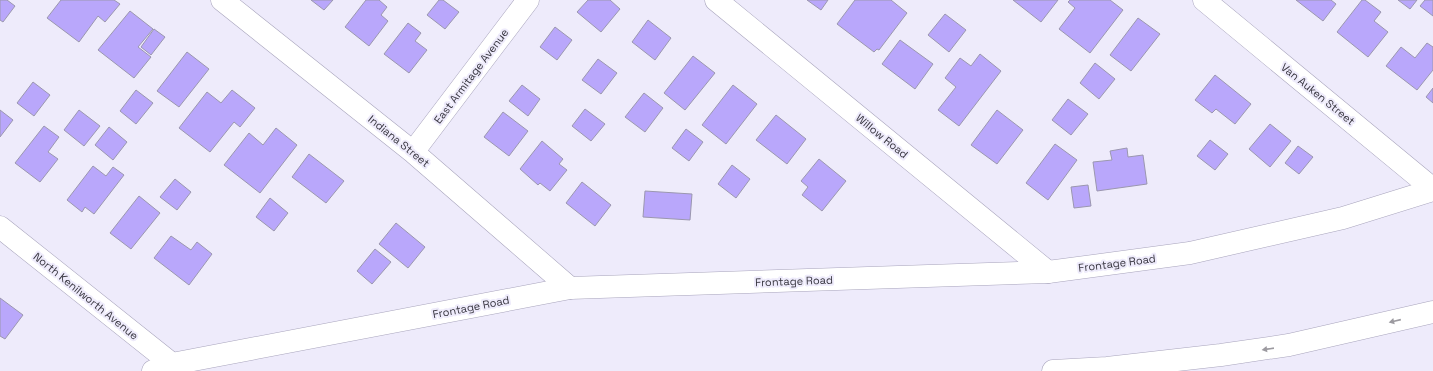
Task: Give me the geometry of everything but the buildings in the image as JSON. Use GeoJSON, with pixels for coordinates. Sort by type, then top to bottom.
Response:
{"type":"FeatureCollection","features":[{"type":"Feature","properties":{"kind":"main road","name":"Indiana Street"},"geometry":{"type":"LineString","coordinates":[[222,0],[413,152],[570,288]]}},
{"type":"Feature","properties":{"kind":"main road","name":"East Armitage Avenue"},"geometry":{"type":"LineString","coordinates":[[413,152],[528,0]]}},
{"type":"Feature","properties":{"kind":"main road","name":"Willow Road"},"geometry":{"type":"LineString","coordinates":[[716,0],[1048,272]]}},
{"type":"Feature","properties":{"kind":"main road","name":"Van Auken Street"},"geometry":{"type":"LineString","coordinates":[[1204,0],[1433,189]]}},
{"type":"Feature","properties":{"kind":"main road","name":"Frontage Road"},"geometry":{"type":"LineString","coordinates":[[163,368],[570,288],[1048,272],[1190,253],[1343,218],[1433,189]]}},
{"type":"Feature","properties":{"kind":"main road","name":"North Kenilworth Avenue"},"geometry":{"type":"LineString","coordinates":[[0,227],[163,368]]}},
{"type":"Feature","properties":{"kind":"main road"},"geometry":{"type":"LineString","coordinates":[[1053,371],[1107,368],[1221,356],[1289,346],[1433,312]]}}]}
